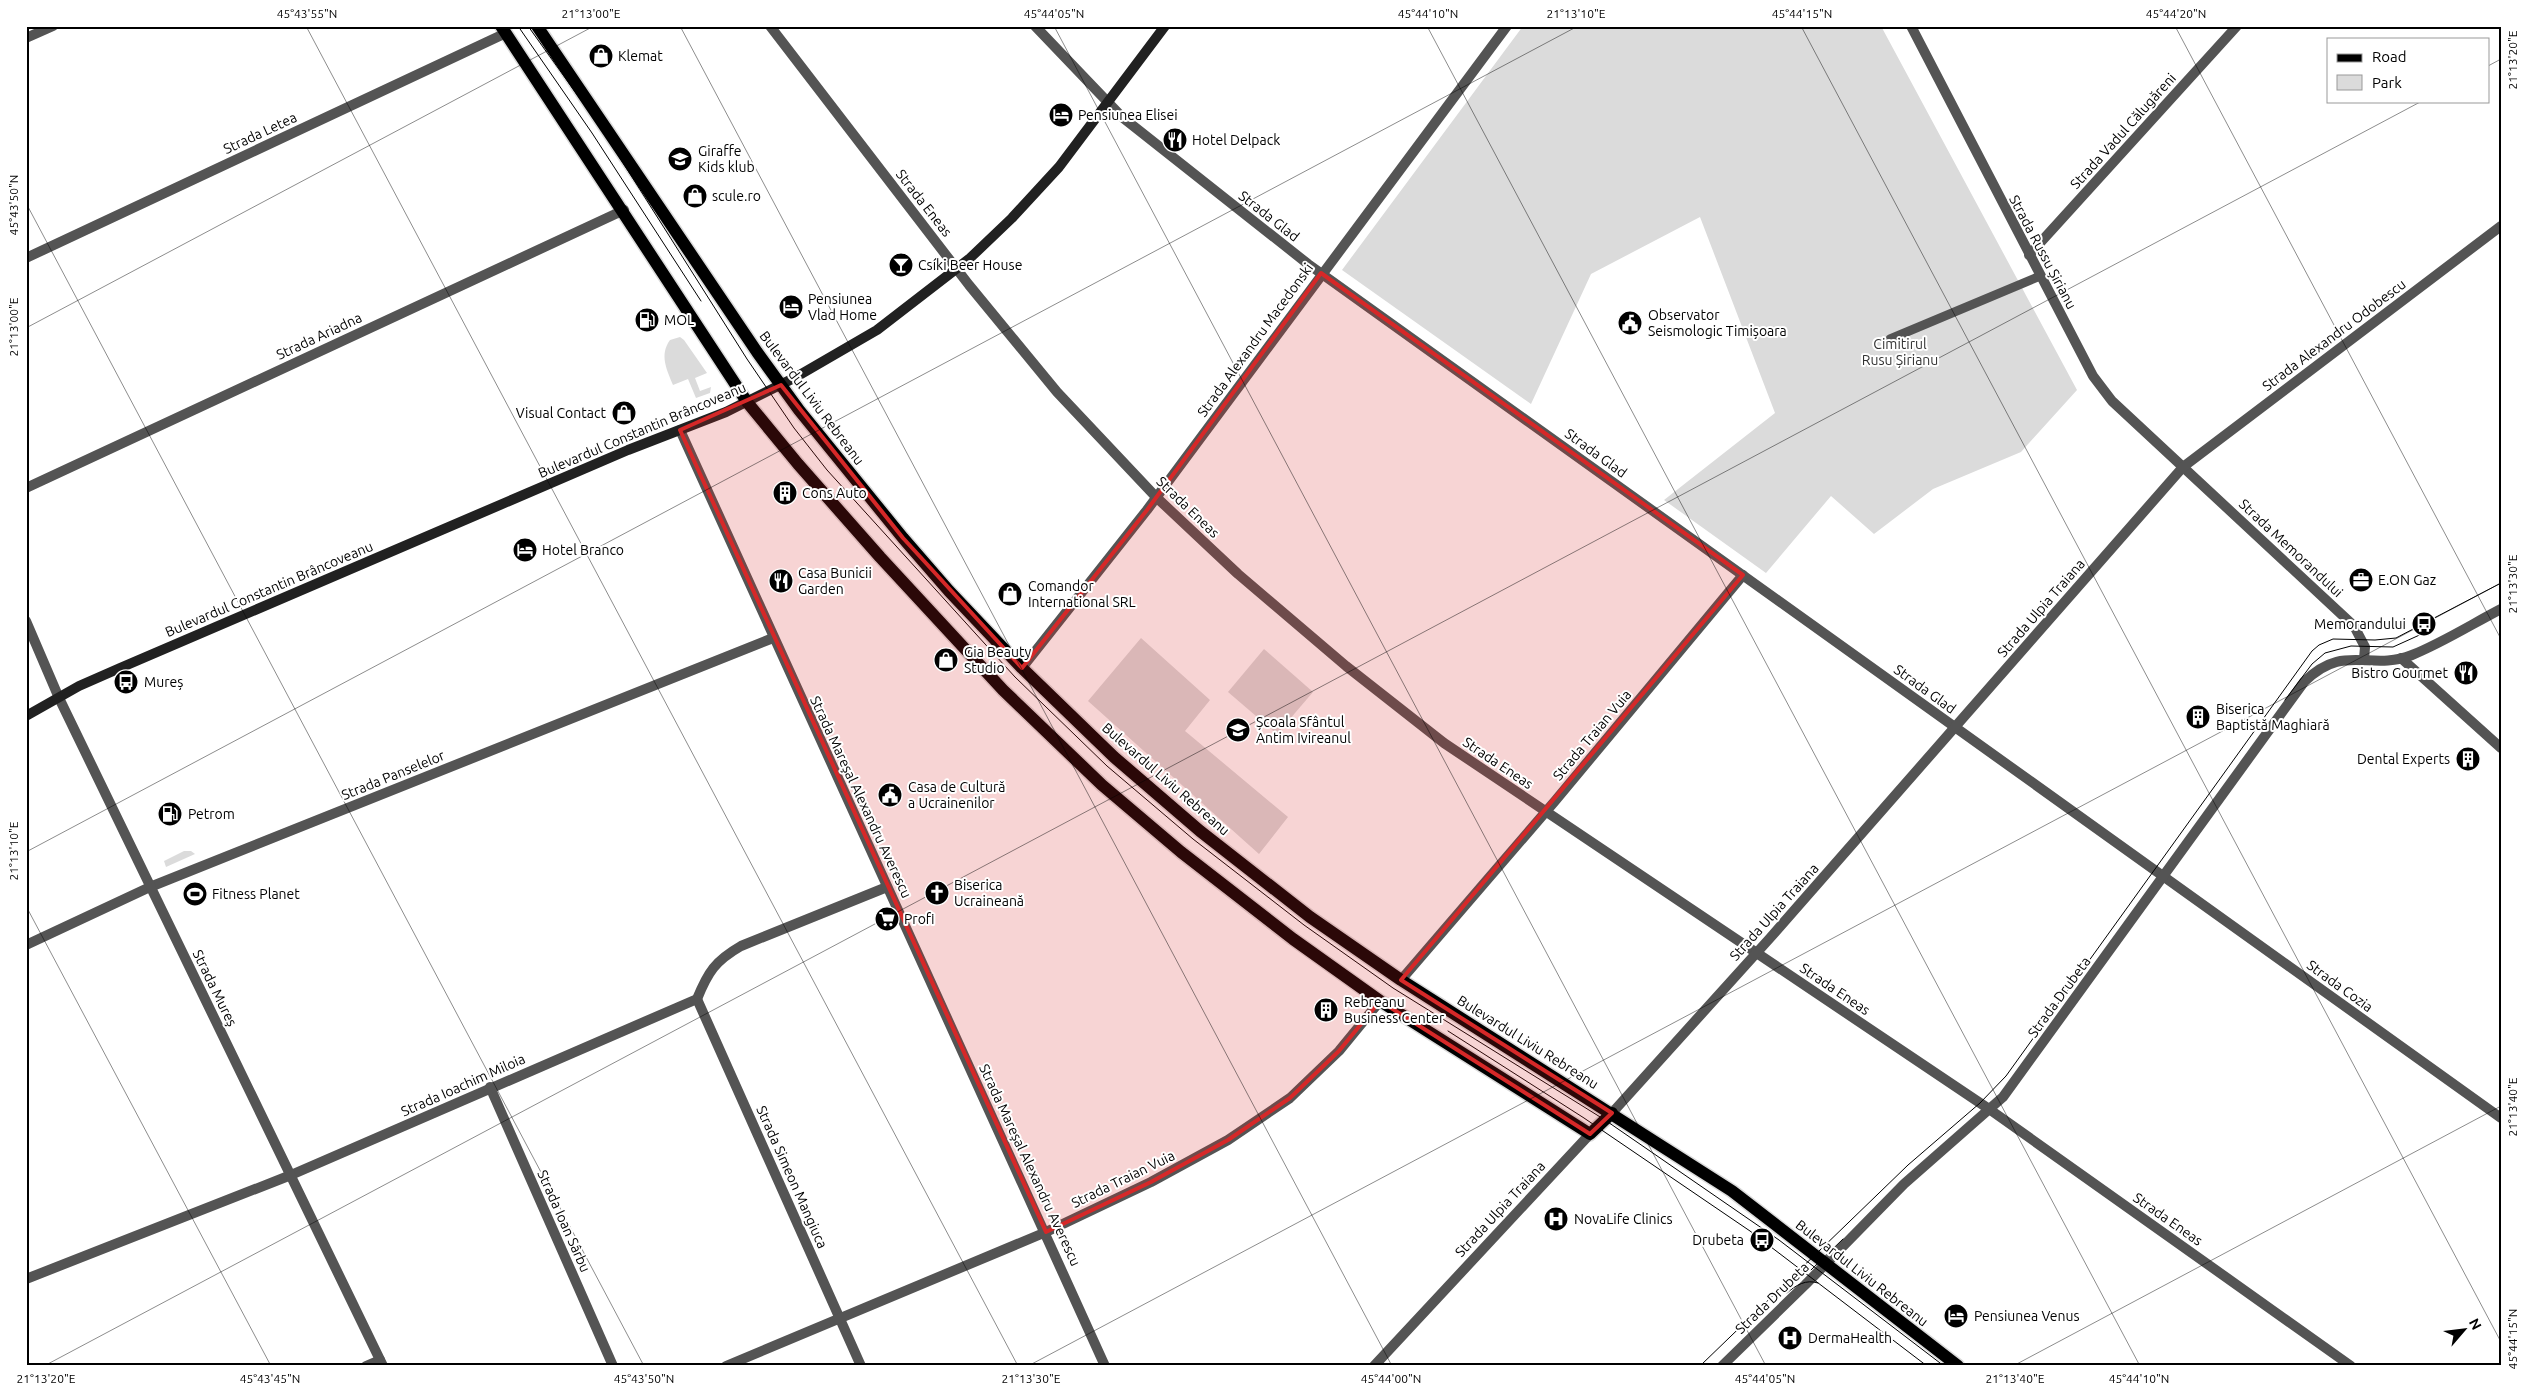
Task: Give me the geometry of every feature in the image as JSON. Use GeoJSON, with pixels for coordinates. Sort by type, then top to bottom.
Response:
{"type":"FeatureCollection","features":[{"type":"Feature","properties":{"kind":"main road","name":"Bulevardul Liviu Rebreanu"},"geometry":{"type":"LineString","coordinates":[[537,26],[781,385],[903,538],[1022,668],[1114,757],[1200,831],[1310,917],[1401,980],[1732,1191],[1958,1366]]}},
{"type":"Feature","properties":{"kind":"main road","name":"Bulevardul Constantin Brâncoveanu"},"geometry":{"type":"LineString","coordinates":[[26,716],[120,668],[619,454],[747,402],[781,385],[877,330],[975,253],[1038,190],[1059,167],[1108,104],[1165,26]]}},
{"type":"Feature","properties":{"kind":"main road"},"geometry":{"type":"LineString","coordinates":[[504,30],[624,210],[696,326],[747,402],[804,472],[1003,690],[1102,785],[1181,852],[1285,934],[1380,1000],[1590,1134]]}},
{"type":"Feature","properties":{"kind":"main road","name":"Strada Ulpia Traiana"},"geometry":{"type":"LineString","coordinates":[[1590,1134],[1612,1113]]}},
{"type":"Feature","properties":{"kind":"street"},"geometry":{"type":"LineString","coordinates":[[26,38],[53,26]]}},
{"type":"Feature","properties":{"kind":"street","name":"Strada Eneas"},"geometry":{"type":"LineString","coordinates":[[770,26],[957,268],[1057,392],[1156,497],[1238,574],[1346,666],[1444,743],[1989,1109],[2351,1366]]}},
{"type":"Feature","properties":{"kind":"street","name":"Strada Glad"},"geometry":{"type":"LineString","coordinates":[[1035,26],[1108,104],[1210,187],[1321,273],[2163,877]]}},
{"type":"Feature","properties":{"kind":"street","name":"Strada Alexandru Macedonski"},"geometry":{"type":"LineString","coordinates":[[1022,668],[1156,497],[1321,273],[1507,26]]}},
{"type":"Feature","properties":{"kind":"street","name":"Strada Russu Șirianu"},"geometry":{"type":"LineString","coordinates":[[1911,26],[2093,376],[2112,401],[2183,467]]}},
{"type":"Feature","properties":{"kind":"street","name":"Strada Vadul Călugăreni"},"geometry":{"type":"LineString","coordinates":[[2029,255],[2237,26]]}},
{"type":"Feature","properties":{"kind":"street","name":"Strada Letea"},"geometry":{"type":"LineString","coordinates":[[26,258],[504,30]]}},
{"type":"Feature","properties":{"kind":"street","name":"Strada Ariadna"},"geometry":{"type":"LineString","coordinates":[[26,488],[624,210]]}},
{"type":"Feature","properties":{"kind":"street","name":"Strada Alexandru Odobescu"},"geometry":{"type":"LineString","coordinates":[[2183,467],[2501,226]]}},
{"type":"Feature","properties":{"kind":"street"},"geometry":{"type":"LineString","coordinates":[[1890,339],[2040,276]]}},
{"type":"Feature","properties":{"kind":"street","name":"Strada Mareșal Alexandru Averescu"},"geometry":{"type":"LineString","coordinates":[[680,430],[773,638],[1106,1366]]}},
{"type":"Feature","properties":{"kind":"street","name":"Strada Memorandului"},"geometry":{"type":"LineString","coordinates":[[2183,467],[2354,626],[2365,647],[2364,659]]}},
{"type":"Feature","properties":{"kind":"street","name":"Strada Ulpia Traiana"},"geometry":{"type":"LineString","coordinates":[[1612,1113],[1757,953],[1956,728],[2183,467]]}},
{"type":"Feature","properties":{"kind":"street","name":"Strada Traian Vuia"},"geometry":{"type":"LineString","coordinates":[[1401,980],[1546,812],[1743,575]]}},
{"type":"Feature","properties":{"kind":"street"},"geometry":{"type":"LineString","coordinates":[[2401,658],[2411,655],[2501,609]]}},
{"type":"Feature","properties":{"kind":"street","name":"Strada Mureș"},"geometry":{"type":"LineString","coordinates":[[26,621],[59,698],[381,1363]]}},
{"type":"Feature","properties":{"kind":"street","name":"Strada Panselelor"},"geometry":{"type":"LineString","coordinates":[[26,945],[150,887],[773,638]]}},
{"type":"Feature","properties":{"kind":"street"},"geometry":{"type":"LineString","coordinates":[[2401,658],[2501,748]]}},
{"type":"Feature","properties":{"kind":"street","name":"Strada Drubeta"},"geometry":{"type":"LineString","coordinates":[[1722,1366],[1904,1184],[2003,1097],[2304,682],[2326,664],[2338,660],[2401,658]]}},
{"type":"Feature","properties":{"kind":"street","name":"Strada Cozia"},"geometry":{"type":"LineString","coordinates":[[2163,877],[2501,1118]]}},
{"type":"Feature","properties":{"kind":"street"},"geometry":{"type":"LineString","coordinates":[[697,999],[713,966],[725,955],[741,946],[887,887]]}},
{"type":"Feature","properties":{"kind":"street","name":"Strada Ioachim Miloia"},"geometry":{"type":"LineString","coordinates":[[26,1279],[291,1175],[490,1087],[697,999]]}},
{"type":"Feature","properties":{"kind":"street","name":"Strada Simeon Mangiuca"},"geometry":{"type":"LineString","coordinates":[[697,999],[861,1366]]}},
{"type":"Feature","properties":{"kind":"street","name":"Strada Traian Vuia"},"geometry":{"type":"LineString","coordinates":[[726,1366],[1046,1232],[1177,1168],[1228,1140],[1290,1098],[1339,1051],[1380,1000]]}},
{"type":"Feature","properties":{"kind":"street","name":"Strada Ioan Sârbu"},"geometry":{"type":"LineString","coordinates":[[490,1087],[612,1366]]}},
{"type":"Feature","properties":{"kind":"street","name":"Strada Ulpia Traiana"},"geometry":{"type":"LineString","coordinates":[[1374,1366],[1590,1134]]}},
{"type":"Feature","properties":{"kind":"street"},"geometry":{"type":"LineString","coordinates":[[366,1366],[381,1363]]}},
{"type":"Feature","properties":{"kind":"highlighted area"},"geometry":{"type":"Polygon","coordinates":[[[1321,273],[1743,575],[1401,980],[1612,1113],[1590,1134],[1380,1001],[1339,1051],[1290,1098],[1228,1140],[1151,1182],[1046,1232],[680,430],[781,385],[903,538],[1022,668],[1147,510],[1321,273]]]}},
{"type":"Feature","properties":{"kind":"green space","name":"Cimitirul Rusu Șirianu"},"geometry":{"type":"Polygon","coordinates":[[[1523,26],[1881,26],[2077,390],[2021,452],[1933,489],[1874,534],[1831,496],[1766,573],[1664,500],[1775,413],[1700,217],[1591,274],[1531,404],[1342,270],[1523,26]]]}},
{"type":"Feature","properties":{"kind":"green space"},"geometry":{"type":"Polygon","coordinates":[[[680,337],[707,373],[695,378],[700,391],[711,387],[710,393],[696,398],[688,379],[673,385],[665,362],[665,351],[670,340],[680,337]]]}},
{"type":"Feature","properties":{"kind":"green space"},"geometry":{"type":"Polygon","coordinates":[[[1141,638],[1210,700],[1185,731],[1288,817],[1259,854],[1088,701],[1141,638]]]}},
{"type":"Feature","properties":{"kind":"green space"},"geometry":{"type":"Polygon","coordinates":[[[1264,649],[1313,692],[1277,734],[1228,692],[1264,649]]]}},
{"type":"Feature","properties":{"kind":"green space"},"geometry":{"type":"Polygon","coordinates":[[[184,851],[191,851],[195,854],[166,867],[164,861],[184,851]]]}},
{"type":"Feature","properties":{"kind":"tram line"},"geometry":{"type":"LineString","coordinates":[[518,26],[592,133],[701,301]]}},
{"type":"Feature","properties":{"kind":"tram line"},"geometry":{"type":"LineString","coordinates":[[528,26],[601,128],[747,359],[794,428],[827,470],[1015,677],[1107,766],[1193,839],[1304,925],[1393,988],[1605,1120],[1779,1240],[1944,1366]]}},
{"type":"Feature","properties":{"kind":"tram line"},"geometry":{"type":"LineString","coordinates":[[1700,1366],[1908,1165],[1980,1103],[2006,1076],[2312,651],[2319,645],[2333,639],[2375,640],[2396,638],[2501,583]]}},
{"type":"Feature","properties":{"kind":"tram line"},"geometry":{"type":"LineString","coordinates":[[2285,700],[2312,664],[2325,653],[2351,646],[2393,647],[2424,633]]}},
{"type":"Feature","properties":{"kind":"tram line"},"geometry":{"type":"LineString","coordinates":[[1448,1031],[1584,1118],[1750,1231],[1927,1366]]}},
{"type":"Feature","properties":{"kind":"tram line"},"geometry":{"type":"LineString","coordinates":[[1811,1270],[1843,1239]]}},
{"type":"Feature","properties":{"kind":"tram line"},"geometry":{"type":"LineString","coordinates":[[1787,1293],[1801,1284],[1809,1282],[1818,1283]]}},
{"type":"Feature","properties":{"kind":"place","name":"Klemat"},"geometry":{"type":"Point","coordinates":[601,56]}},
{"type":"Feature","properties":{"kind":"place","name":"Pensiunea Elisei"},"geometry":{"type":"Point","coordinates":[1061,115]}},
{"type":"Feature","properties":{"kind":"place","name":"Hotel Delpack"},"geometry":{"type":"Point","coordinates":[1175,140]}},
{"type":"Feature","properties":{"kind":"place","name":"Giraffe Kids klub"},"geometry":{"type":"Point","coordinates":[680,159]}},
{"type":"Feature","properties":{"kind":"place","name":"scule.ro"},"geometry":{"type":"Point","coordinates":[695,196]}},
{"type":"Feature","properties":{"kind":"place","name":"Csíki Beer House"},"geometry":{"type":"Point","coordinates":[901,265]}},
{"type":"Feature","properties":{"kind":"place","name":"Pensiunea Vlad Home"},"geometry":{"type":"Point","coordinates":[791,307]}},
{"type":"Feature","properties":{"kind":"place","name":"MOL"},"geometry":{"type":"Point","coordinates":[647,320]}},
{"type":"Feature","properties":{"kind":"place","name":"Observator Seismologic Timișoara"},"geometry":{"type":"Point","coordinates":[1630,323]}},
{"type":"Feature","properties":{"kind":"place","name":"Visual Contact"},"geometry":{"type":"Point","coordinates":[624,413]}},
{"type":"Feature","properties":{"kind":"place","name":"Cons Auto"},"geometry":{"type":"Point","coordinates":[785,493]}},
{"type":"Feature","properties":{"kind":"place","name":"Hotel Branco"},"geometry":{"type":"Point","coordinates":[525,550]}},
{"type":"Feature","properties":{"kind":"place","name":"E.ON Gaz"},"geometry":{"type":"Point","coordinates":[2361,580]}},
{"type":"Feature","properties":{"kind":"place","name":"Casa Bunicii Garden"},"geometry":{"type":"Point","coordinates":[781,581]}},
{"type":"Feature","properties":{"kind":"place","name":"Comandor International SRL"},"geometry":{"type":"Point","coordinates":[1010,594]}},
{"type":"Feature","properties":{"kind":"place","name":"Memorandului"},"geometry":{"type":"Point","coordinates":[2424,624]}},
{"type":"Feature","properties":{"kind":"place","name":"Gia Beauty Studio"},"geometry":{"type":"Point","coordinates":[946,660]}},
{"type":"Feature","properties":{"kind":"place","name":"Bistro Gourmet"},"geometry":{"type":"Point","coordinates":[2466,673]}},
{"type":"Feature","properties":{"kind":"place","name":"Mureș"},"geometry":{"type":"Point","coordinates":[126,682]}},
{"type":"Feature","properties":{"kind":"place","name":"Biserica Baptistă Maghiară"},"geometry":{"type":"Point","coordinates":[2198,717]}},
{"type":"Feature","properties":{"kind":"place","name":"Școala Sfântul Antim Ivireanul"},"geometry":{"type":"Point","coordinates":[1238,730]}},
{"type":"Feature","properties":{"kind":"place","name":"Dental Experts"},"geometry":{"type":"Point","coordinates":[2468,759]}},
{"type":"Feature","properties":{"kind":"place","name":"Casa de Cultură a Ucrainenilor"},"geometry":{"type":"Point","coordinates":[890,795]}},
{"type":"Feature","properties":{"kind":"place","name":"Petrom"},"geometry":{"type":"Point","coordinates":[170,814]}},
{"type":"Feature","properties":{"kind":"place","name":"Biserica Ucraineană"},"geometry":{"type":"Point","coordinates":[937,893]}},
{"type":"Feature","properties":{"kind":"place","name":"Fitness Planet"},"geometry":{"type":"Point","coordinates":[195,894]}},
{"type":"Feature","properties":{"kind":"place","name":"Profi"},"geometry":{"type":"Point","coordinates":[887,919]}},
{"type":"Feature","properties":{"kind":"place","name":"Rebreanu Business Center"},"geometry":{"type":"Point","coordinates":[1326,1010]}},
{"type":"Feature","properties":{"kind":"place","name":"NovaLife Clinics"},"geometry":{"type":"Point","coordinates":[1556,1219]}},
{"type":"Feature","properties":{"kind":"place","name":"Drubeta"},"geometry":{"type":"Point","coordinates":[1762,1240]}},
{"type":"Feature","properties":{"kind":"place","name":"Pensiunea Venus"},"geometry":{"type":"Point","coordinates":[1956,1316]}},
{"type":"Feature","properties":{"kind":"place","name":"DermaHealth"},"geometry":{"type":"Point","coordinates":[1790,1338]}}]}
